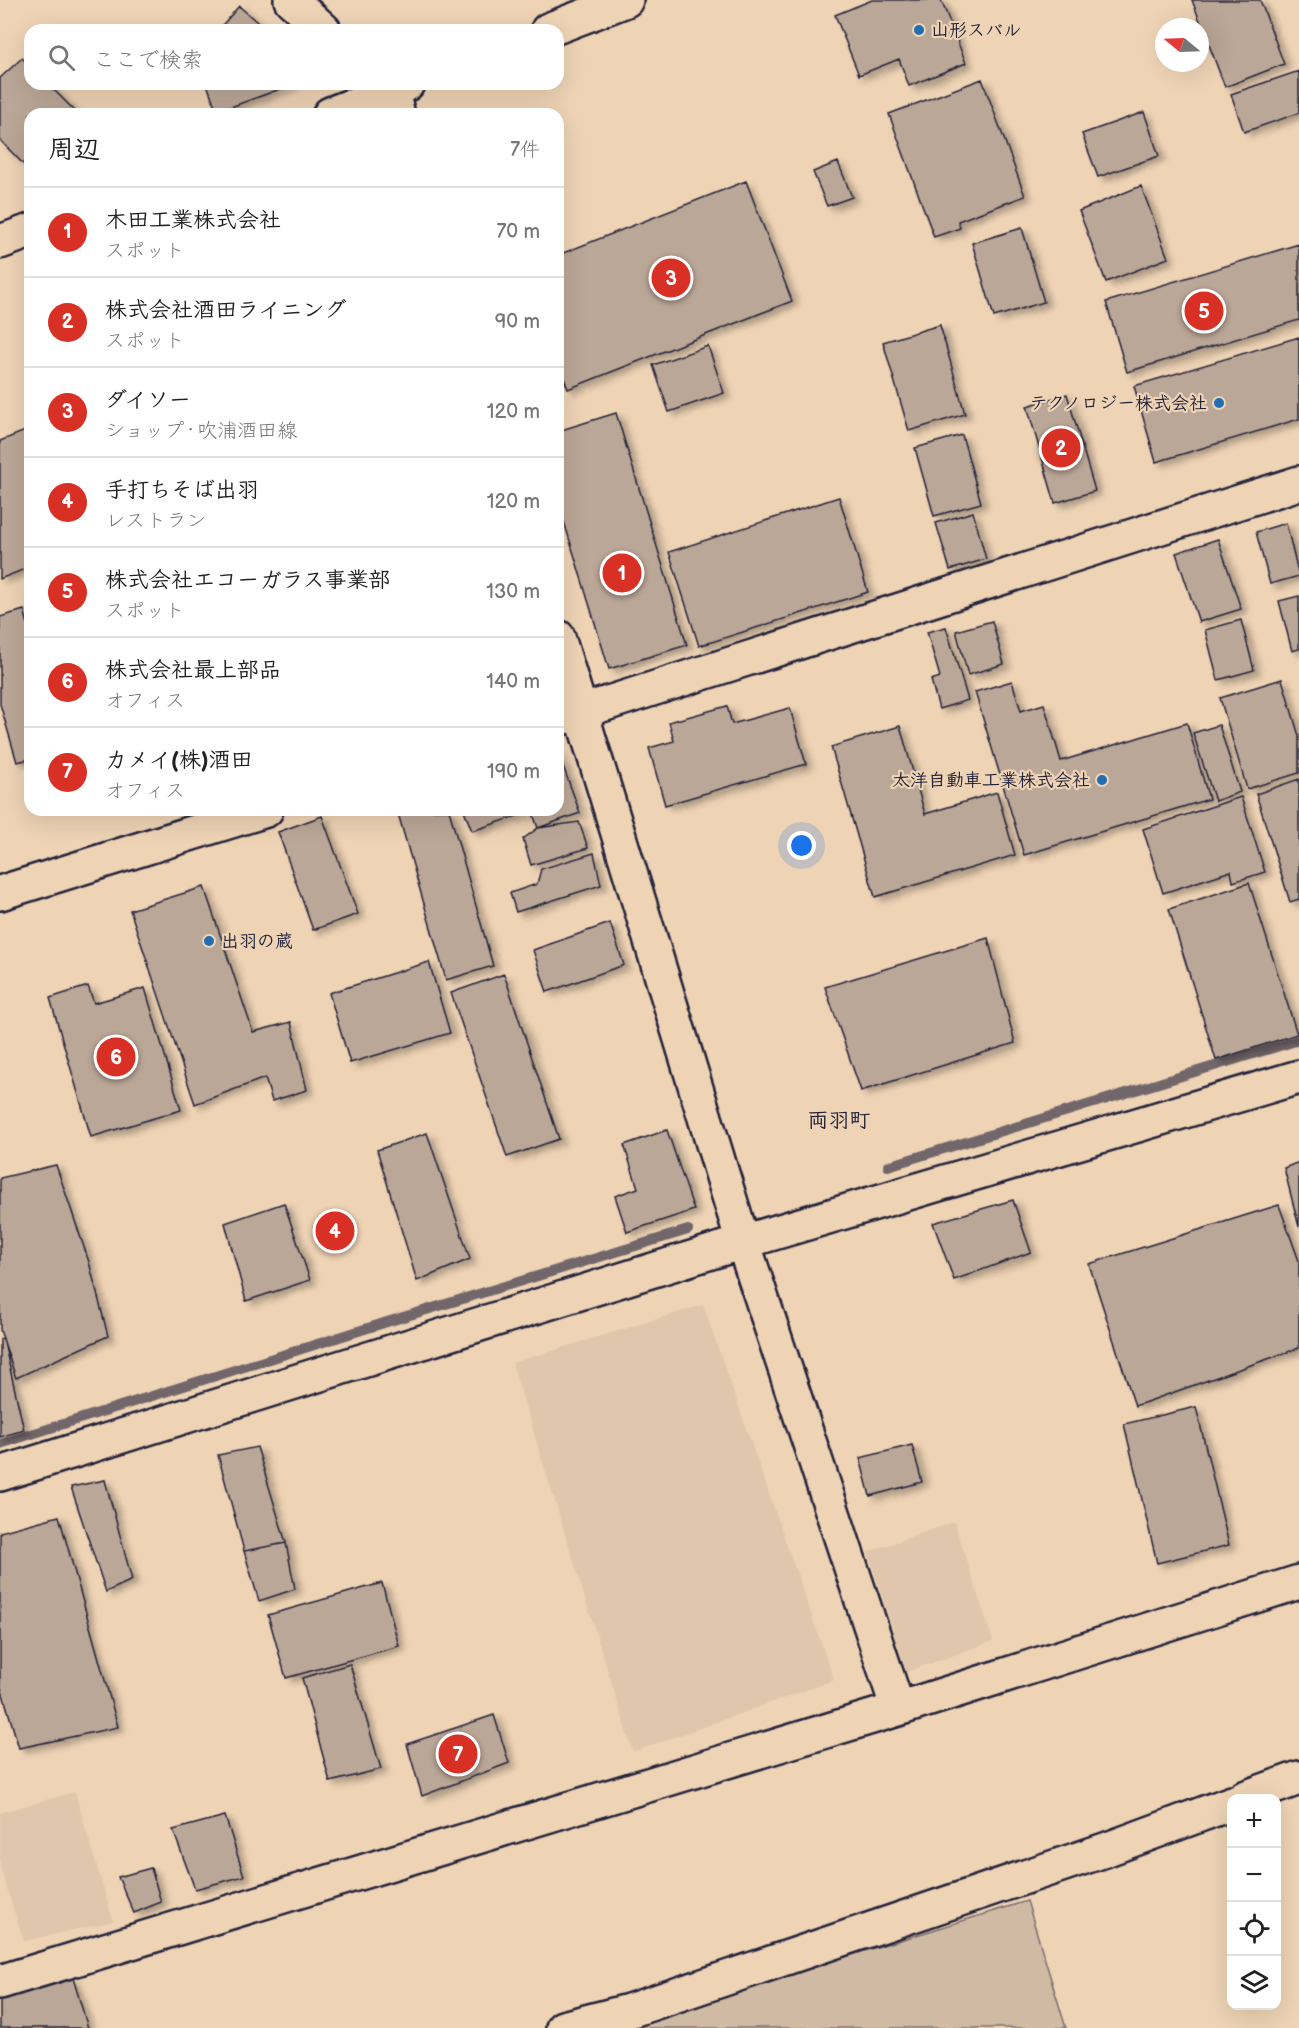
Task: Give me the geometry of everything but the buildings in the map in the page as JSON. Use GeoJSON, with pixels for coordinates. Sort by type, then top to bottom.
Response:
{"type":"FeatureCollection","features":[{"type":"Feature","properties":{"kind":"street"},"geometry":{"type":"LineString","coordinates":[[291,0],[317,24]]}},
{"type":"Feature","properties":{"kind":"street"},"geometry":{"type":"LineString","coordinates":[[564,24],[626,0]]}},
{"type":"Feature","properties":{"kind":"street"},"geometry":{"type":"LineString","coordinates":[[349,108],[395,93]]}},
{"type":"Feature","properties":{"kind":"street"},"geometry":{"type":"LineString","coordinates":[[0,242],[24,233]]}},
{"type":"Feature","properties":{"kind":"street"},"geometry":{"type":"LineString","coordinates":[[569,715],[1299,483]]}},
{"type":"Feature","properties":{"kind":"street"},"geometry":{"type":"LineString","coordinates":[[564,680],[569,715],[898,1709]]}},
{"type":"Feature","properties":{"kind":"street"},"geometry":{"type":"LineString","coordinates":[[0,893],[247,816]]}},
{"type":"Feature","properties":{"kind":"street"},"geometry":{"type":"LineString","coordinates":[[0,1473],[743,1242],[1299,1077]]}},
{"type":"Feature","properties":{"kind":"street"},"geometry":{"type":"LineString","coordinates":[[0,1982],[898,1709],[1299,1582]]}},
{"type":"Feature","properties":{"kind":"street"},"geometry":{"type":"LineString","coordinates":[[1255,1794],[1299,1778]]}},
{"type":"Feature","properties":{"kind":"street"},"geometry":{"type":"LineString","coordinates":[[563,2028],[629,2012],[1105,1850],[1227,1805]]}},
{"type":"Feature","properties":{"kind":"shaded area"},"geometry":{"type":"Polygon","coordinates":[[[703,1305],[834,1680],[633,1752],[512,1363],[703,1305]]]}},
{"type":"Feature","properties":{"kind":"shaded area"},"geometry":{"type":"Polygon","coordinates":[[[954,1522],[993,1641],[906,1672],[868,1552],[954,1522]]]}},
{"type":"Feature","properties":{"kind":"shaded area"},"geometry":{"type":"Polygon","coordinates":[[[75,1792],[113,1921],[24,1941],[0,1867],[0,1813],[75,1792]]]}},
{"type":"Feature","properties":{"kind":"shaded area"},"geometry":{"type":"Polygon","coordinates":[[[1027,1901],[1066,2028],[614,2028],[1027,1901]]]}},
{"type":"Feature","properties":{"kind":"waterway"},"geometry":{"type":"LineString","coordinates":[[888,1166],[1299,1040]]}},
{"type":"Feature","properties":{"kind":"waterway"},"geometry":{"type":"LineString","coordinates":[[0,1444],[688,1230]]}},
{"type":"Feature","properties":{"kind":"place","name":"山形スバル"},"geometry":{"type":"Point","coordinates":[919,30]}},
{"type":"Feature","properties":{"kind":"place","name":"ダイソー"},"geometry":{"type":"Point","coordinates":[671,278]}},
{"type":"Feature","properties":{"kind":"place","name":"株式会社エコーガラス事業部"},"geometry":{"type":"Point","coordinates":[1204,311]}},
{"type":"Feature","properties":{"kind":"place","name":"テクノロジー株式会社"},"geometry":{"type":"Point","coordinates":[1219,403]}},
{"type":"Feature","properties":{"kind":"place","name":"株式会社酒田ライニング"},"geometry":{"type":"Point","coordinates":[1061,448]}},
{"type":"Feature","properties":{"kind":"place","name":"木田工業株式会社"},"geometry":{"type":"Point","coordinates":[622,573]}},
{"type":"Feature","properties":{"kind":"place","name":"太洋自動車工業株式会社"},"geometry":{"type":"Point","coordinates":[1102,780]}},
{"type":"Feature","properties":{"kind":"place","name":"出羽の蔵"},"geometry":{"type":"Point","coordinates":[209,941]}},
{"type":"Feature","properties":{"kind":"place","name":"株式会社最上部品"},"geometry":{"type":"Point","coordinates":[116,1057]}},
{"type":"Feature","properties":{"kind":"place","name":"手打ちそば出羽"},"geometry":{"type":"Point","coordinates":[335,1231]}},
{"type":"Feature","properties":{"kind":"place","name":"カメイ(株)酒田"},"geometry":{"type":"Point","coordinates":[458,1754]}},
{"type":"Feature","properties":{"kind":"district","name":"両羽町"},"geometry":{"type":"Point","coordinates":[839,1120]}}]}
